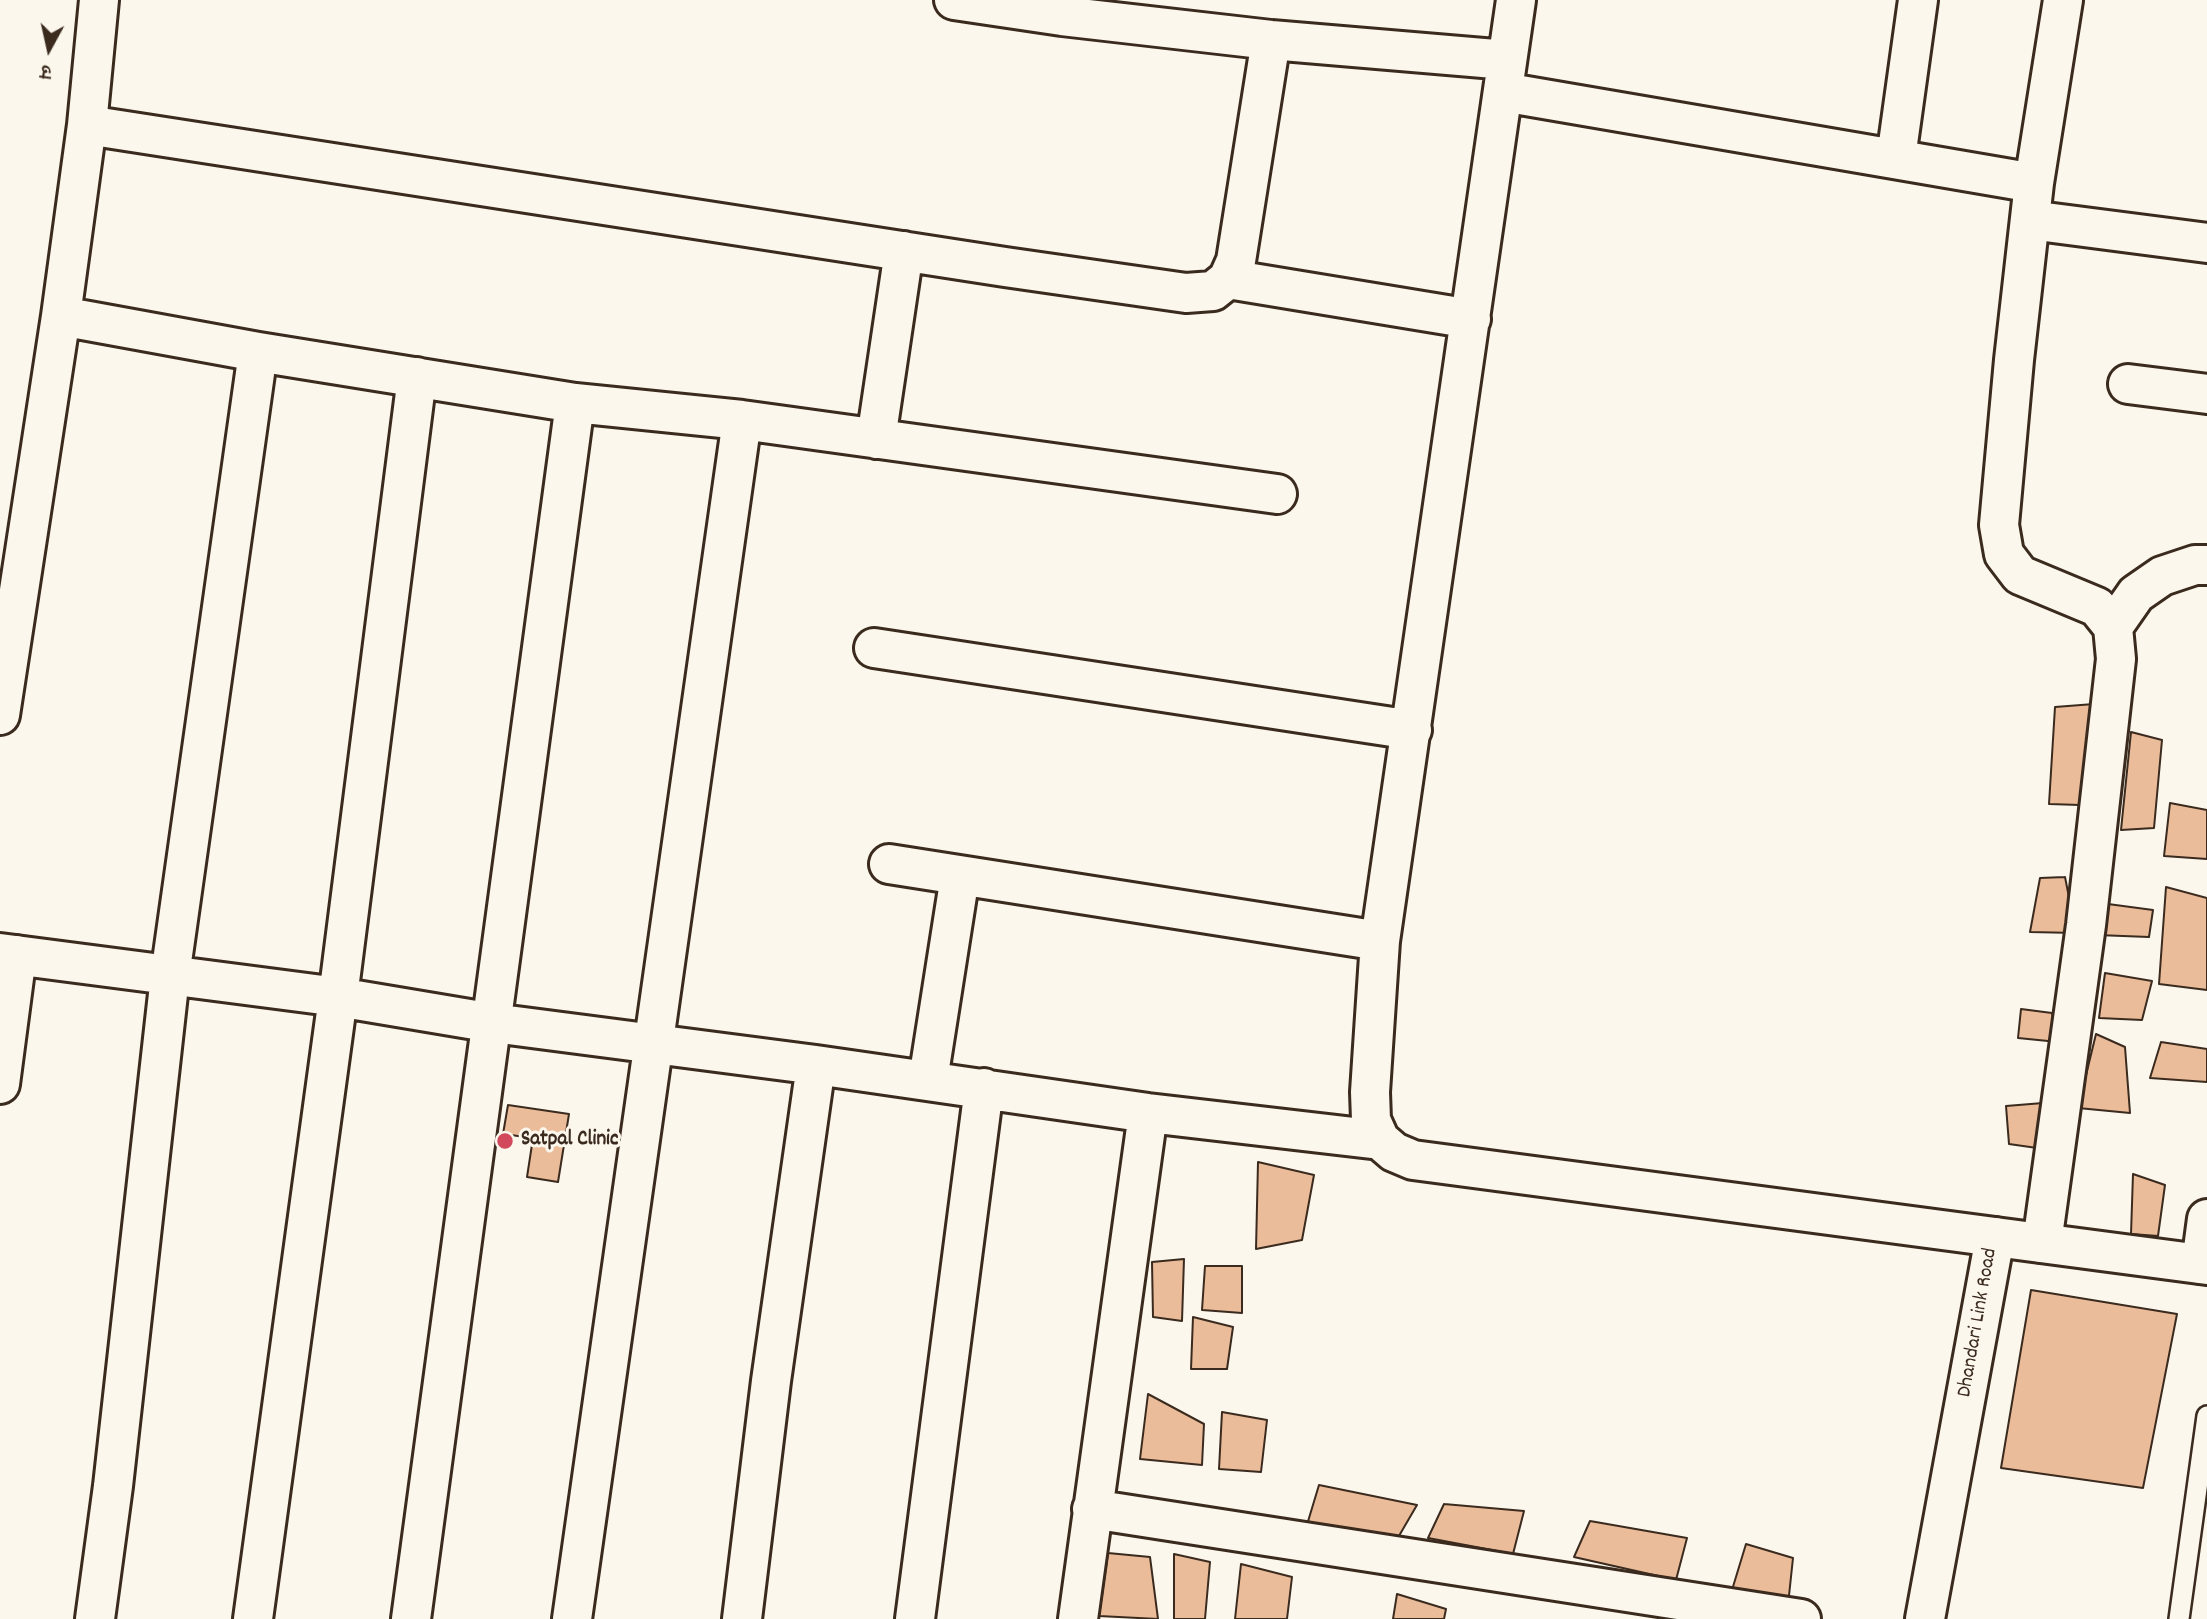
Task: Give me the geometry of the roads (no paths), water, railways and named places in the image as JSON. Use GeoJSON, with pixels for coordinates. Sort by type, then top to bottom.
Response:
{"type":"FeatureCollection","features":[{"type":"Feature","properties":{"kind":"street"},"geometry":{"type":"LineString","coordinates":[[0,715],[61,316],[87,125],[99,0]]}},
{"type":"Feature","properties":{"kind":"street"},"geometry":{"type":"LineString","coordinates":[[954,0],[1063,8],[1505,76],[1896,158],[2034,183]]}},
{"type":"Feature","properties":{"kind":"street"},"geometry":{"type":"LineString","coordinates":[[1517,0],[1380,941],[1370,1092],[1371,1120],[1380,1140],[1394,1152],[1413,1160],[1994,1237]]}},
{"type":"Feature","properties":{"kind":"street"},"geometry":{"type":"LineString","coordinates":[[1896,158],[1919,0]]}},
{"type":"Feature","properties":{"kind":"street"},"geometry":{"type":"LineString","coordinates":[[2042,1243],[2086,925],[2116,659],[2113,627],[2097,607],[2020,575],[2004,555],[1999,525],[2034,183],[2063,0]]}},
{"type":"Feature","properties":{"kind":"street"},"geometry":{"type":"LineString","coordinates":[[87,125],[1186,293],[1213,291],[1228,279],[1236,261],[1271,40]]}},
{"type":"Feature","properties":{"kind":"street"},"geometry":{"type":"LineString","coordinates":[[2030,220],[2207,243]]}},
{"type":"Feature","properties":{"kind":"street"},"geometry":{"type":"LineString","coordinates":[[876,439],[904,251]]}},
{"type":"Feature","properties":{"kind":"street"},"geometry":{"type":"LineString","coordinates":[[1228,279],[1471,318]]}},
{"type":"Feature","properties":{"kind":"street"},"geometry":{"type":"LineString","coordinates":[[61,316],[258,352],[575,403],[742,421],[1277,494]]}},
{"type":"Feature","properties":{"kind":"street"},"geometry":{"type":"LineString","coordinates":[[95,1619],[113,1486],[170,976],[258,352]]}},
{"type":"Feature","properties":{"kind":"street"},"geometry":{"type":"LineString","coordinates":[[253,1619],[338,997],[417,377]]}},
{"type":"Feature","properties":{"kind":"street"},"geometry":{"type":"LineString","coordinates":[[2128,384],[2207,394]]}},
{"type":"Feature","properties":{"kind":"street"},"geometry":{"type":"LineString","coordinates":[[411,1619],[575,403]]}},
{"type":"Feature","properties":{"kind":"street"},"geometry":{"type":"LineString","coordinates":[[572,1619],[742,421]]}},
{"type":"Feature","properties":{"kind":"street"},"geometry":{"type":"LineString","coordinates":[[2113,627],[2136,594],[2162,576],[2195,565],[2207,565]]}},
{"type":"Feature","properties":{"kind":"street"},"geometry":{"type":"LineString","coordinates":[[874,648],[1412,730]]}},
{"type":"Feature","properties":{"kind":"street"},"geometry":{"type":"LineString","coordinates":[[889,864],[1380,941]]}},
{"type":"Feature","properties":{"kind":"street"},"geometry":{"type":"LineString","coordinates":[[928,1080],[960,876]]}},
{"type":"Feature","properties":{"kind":"street"},"geometry":{"type":"LineString","coordinates":[[0,1084],[9,954],[338,997],[492,1023],[928,1080],[1148,1114],[1380,1140]]}},
{"type":"Feature","properties":{"kind":"street"},"geometry":{"type":"LineString","coordinates":[[742,1619],[771,1381],[816,1065]]}},
{"type":"Feature","properties":{"kind":"street"},"geometry":{"type":"LineString","coordinates":[[915,1619],[984,1088]]}},
{"type":"Feature","properties":{"kind":"street"},"geometry":{"type":"LineString","coordinates":[[1078,1619],[1148,1114]]}},
{"type":"Feature","properties":{"kind":"street"},"geometry":{"type":"LineString","coordinates":[[2204,1265],[2207,1219]]}},
{"type":"Feature","properties":{"kind":"street","name":"Dhandari Link Road"},"geometry":{"type":"LineString","coordinates":[[1925,1619],[1994,1237],[2204,1265]]}},
{"type":"Feature","properties":{"kind":"street"},"geometry":{"type":"LineString","coordinates":[[1092,1510],[1801,1619]]}},
{"type":"Feature","properties":{"kind":"lane"},"geometry":{"type":"LineString","coordinates":[[2179,1619],[2207,1416]]}},
{"type":"Feature","properties":{"kind":"place","name":"Satpal Clinic"},"geometry":{"type":"Point","coordinates":[505,1141]}}]}
